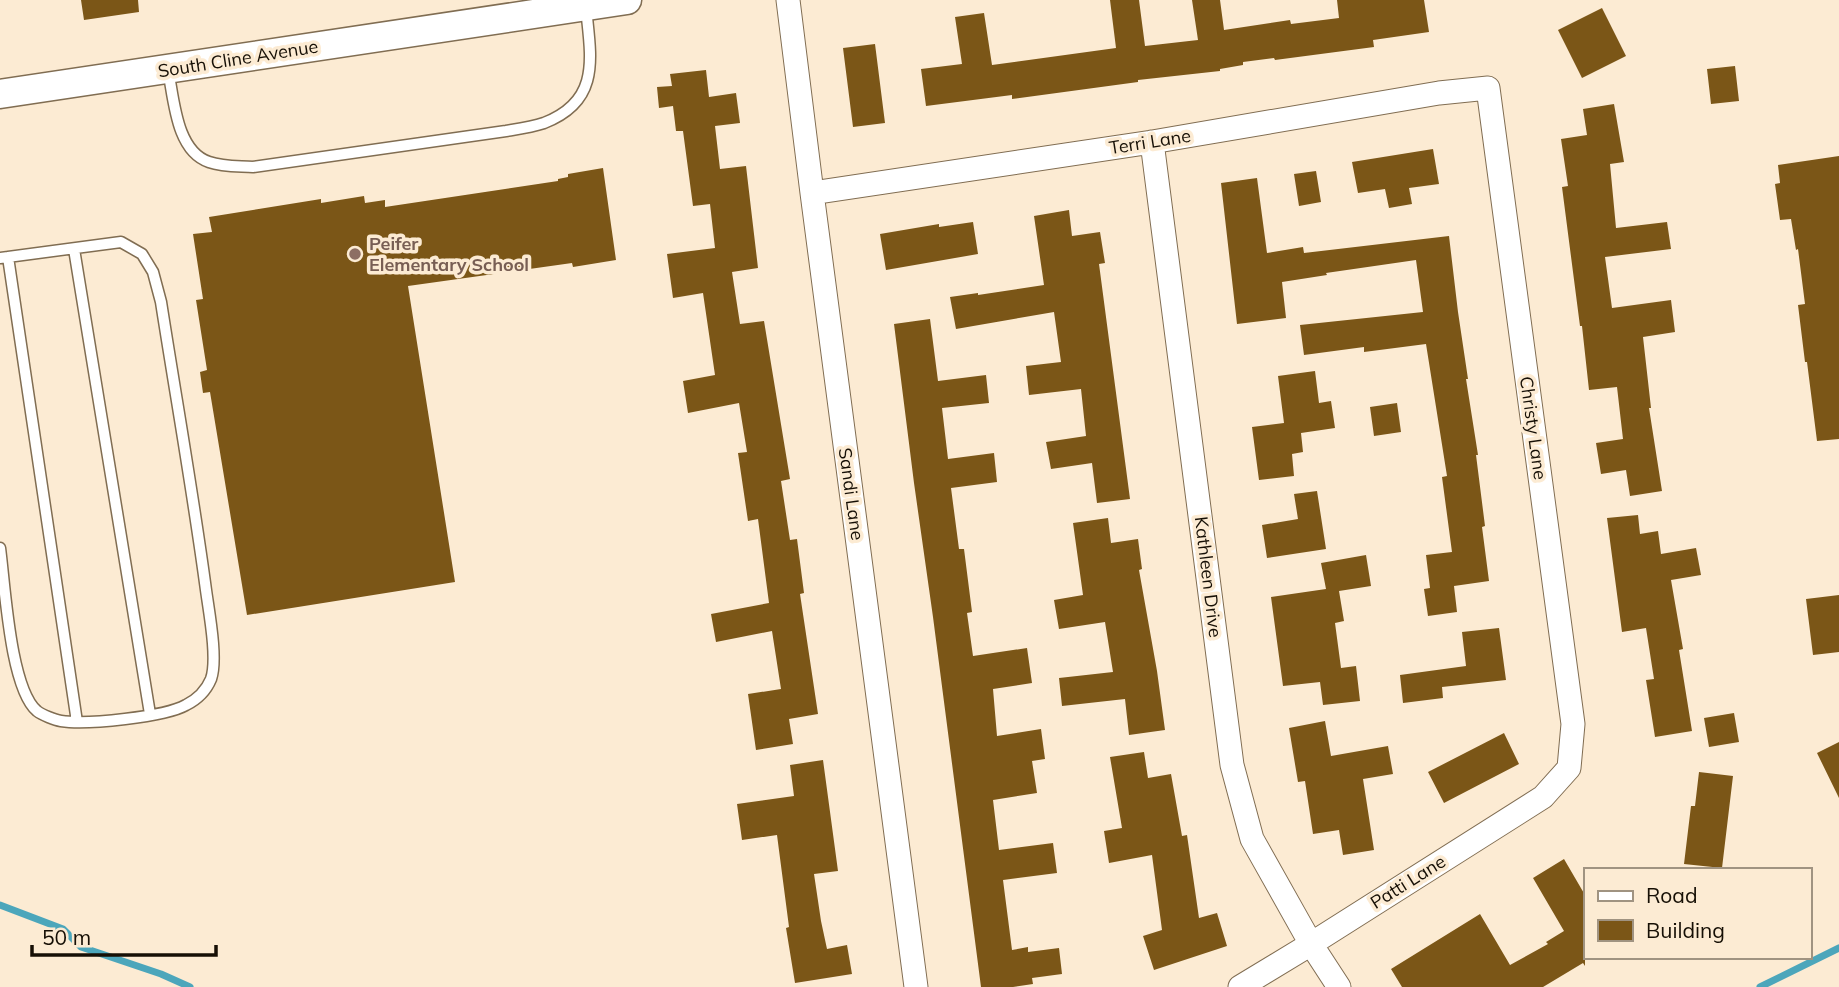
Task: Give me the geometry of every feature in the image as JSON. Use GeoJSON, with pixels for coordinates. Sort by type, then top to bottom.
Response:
{"type":"FeatureCollection","features":[{"type":"Feature","properties":{"kind":"street","name":"South Cline Avenue"},"geometry":{"type":"LineString","coordinates":[[0,94],[627,0]]}},
{"type":"Feature","properties":{"kind":"street","name":"Sandi Lane"},"geometry":{"type":"LineString","coordinates":[[788,0],[916,987]]}},
{"type":"Feature","properties":{"kind":"street","name":"Terri Lane"},"geometry":{"type":"LineString","coordinates":[[812,193],[1152,142],[1439,93],[1488,88]]}},
{"type":"Feature","properties":{"kind":"street","name":"Christy Lane"},"geometry":{"type":"LineString","coordinates":[[1488,88],[1573,724],[1569,768]]}},
{"type":"Feature","properties":{"kind":"street","name":"Kathleen Drive"},"geometry":{"type":"LineString","coordinates":[[1152,142],[1232,765],[1252,839],[1311,944],[1339,987]]}},
{"type":"Feature","properties":{"kind":"street","name":"Patti Lane"},"geometry":{"type":"LineString","coordinates":[[1240,987],[1543,797],[1569,768]]}},
{"type":"Feature","properties":{"kind":"lane"},"geometry":{"type":"LineString","coordinates":[[168,69],[180,130],[191,151],[206,162],[224,166],[253,167],[506,131],[541,124],[562,114],[580,98],[589,78],[586,6]]}},
{"type":"Feature","properties":{"kind":"lane"},"geometry":{"type":"LineString","coordinates":[[0,548],[15,667],[24,692],[37,711],[59,721],[77,722],[93,722],[184,706],[201,696],[212,677],[213,644],[199,534],[160,302],[153,272],[142,254],[121,242],[4,258],[77,722]]}},
{"type":"Feature","properties":{"kind":"lane"},"geometry":{"type":"LineString","coordinates":[[74,248],[150,714]]}},
{"type":"Feature","properties":{"kind":"building"},"geometry":{"type":"Polygon","coordinates":[[[81,0],[138,0],[139,12],[84,20],[81,0]]]}},
{"type":"Feature","properties":{"kind":"building"},"geometry":{"type":"Polygon","coordinates":[[[1110,0],[1139,0],[1145,46],[1198,40],[1192,0],[1220,0],[1224,30],[1290,20],[1291,24],[1339,18],[1337,0],[1424,0],[1429,32],[1373,40],[1374,47],[1243,62],[1243,65],[1220,71],[1012,99],[1012,95],[926,106],[921,69],[962,64],[955,17],[984,13],[992,65],[1116,48],[1110,0]]]}},
{"type":"Feature","properties":{"kind":"building"},"geometry":{"type":"Polygon","coordinates":[[[1602,8],[1626,56],[1582,78],[1558,30],[1602,8]]]}},
{"type":"Feature","properties":{"kind":"building"},"geometry":{"type":"Polygon","coordinates":[[[875,44],[885,123],[853,127],[843,48],[875,44]]]}},
{"type":"Feature","properties":{"kind":"building"},"geometry":{"type":"Polygon","coordinates":[[[1735,66],[1739,101],[1711,104],[1707,69],[1735,66]]]}},
{"type":"Feature","properties":{"kind":"building"},"geometry":{"type":"Polygon","coordinates":[[[706,70],[709,97],[736,93],[740,123],[715,126],[720,169],[746,166],[758,268],[732,272],[740,324],[764,321],[790,479],[781,481],[790,540],[797,539],[804,593],[800,594],[818,714],[789,719],[793,744],[756,750],[748,694],[781,689],[772,631],[716,642],[711,614],[769,603],[758,519],[748,521],[738,453],[747,452],[739,403],[688,413],[683,381],[715,375],[703,293],[673,298],[667,254],[715,248],[710,204],[693,206],[683,131],[676,131],[673,106],[659,108],[657,87],[672,86],[670,74],[706,70]]]}},
{"type":"Feature","properties":{"kind":"building"},"geometry":{"type":"Polygon","coordinates":[[[1614,104],[1624,162],[1610,164],[1616,228],[1667,222],[1671,249],[1605,257],[1612,308],[1671,300],[1675,332],[1643,337],[1649,408],[1662,491],[1630,496],[1626,470],[1601,474],[1596,443],[1623,439],[1617,387],[1589,390],[1562,187],[1568,186],[1561,139],[1587,135],[1583,109],[1614,104]]]}},
{"type":"Feature","properties":{"kind":"building"},"geometry":{"type":"Polygon","coordinates":[[[1433,149],[1439,184],[1409,188],[1412,204],[1389,208],[1385,189],[1358,193],[1352,162],[1433,149]]]}},
{"type":"Feature","properties":{"kind":"building"},"geometry":{"type":"Polygon","coordinates":[[[1839,156],[1839,439],[1817,441],[1798,305],[1805,304],[1798,249],[1796,250],[1791,219],[1780,220],[1775,184],[1780,183],[1778,165],[1839,156]]]}},
{"type":"Feature","properties":{"kind":"building","name":"Peifer Elementary School"},"geometry":{"type":"Polygon","coordinates":[[[603,168],[616,260],[573,267],[572,263],[408,286],[455,582],[247,615],[210,392],[203,393],[200,372],[207,370],[196,300],[203,299],[193,234],[212,232],[209,217],[321,199],[321,203],[364,196],[365,203],[385,200],[385,207],[558,181],[568,177],[568,174],[603,168]]]}},
{"type":"Feature","properties":{"kind":"building"},"geometry":{"type":"Polygon","coordinates":[[[1316,171],[1321,202],[1299,206],[1294,174],[1316,171]]]}},
{"type":"Feature","properties":{"kind":"building"},"geometry":{"type":"Polygon","coordinates":[[[1257,178],[1267,253],[1303,247],[1304,253],[1449,236],[1478,455],[1485,526],[1482,527],[1489,581],[1454,586],[1457,612],[1428,616],[1424,589],[1430,588],[1426,555],[1452,552],[1442,477],[1447,476],[1426,344],[1364,352],[1364,347],[1304,355],[1300,325],[1423,312],[1416,260],[1282,282],[1286,318],[1237,324],[1221,183],[1257,178]]]}},
{"type":"Feature","properties":{"kind":"building"},"geometry":{"type":"Polygon","coordinates":[[[1069,210],[1072,236],[1100,232],[1105,263],[1099,264],[1130,499],[1097,503],[1092,463],[1051,469],[1046,442],[1086,436],[1081,389],[1029,395],[1026,366],[1061,362],[1054,312],[956,329],[950,297],[1044,285],[1034,216],[1069,210]]]}},
{"type":"Feature","properties":{"kind":"building"},"geometry":{"type":"Polygon","coordinates":[[[973,222],[978,254],[886,270],[880,234],[939,224],[939,227],[973,222]]]}},
{"type":"Feature","properties":{"kind":"building"},"geometry":{"type":"Polygon","coordinates":[[[930,319],[938,381],[986,375],[989,403],[942,408],[948,459],[994,453],[997,482],[951,488],[959,549],[964,549],[972,612],[967,613],[973,656],[1027,648],[1032,683],[993,689],[997,736],[1041,729],[1045,759],[1032,761],[1037,793],[993,800],[999,850],[1053,843],[1057,873],[1003,880],[1012,950],[1028,947],[1028,952],[1059,948],[1062,974],[1032,978],[1033,984],[1013,987],[981,987],[894,324],[930,319]]]}},
{"type":"Feature","properties":{"kind":"building"},"geometry":{"type":"Polygon","coordinates":[[[1315,371],[1319,403],[1331,401],[1335,428],[1301,433],[1303,452],[1292,454],[1294,476],[1259,480],[1252,427],[1284,423],[1278,376],[1315,371]]]}},
{"type":"Feature","properties":{"kind":"building"},"geometry":{"type":"Polygon","coordinates":[[[1397,403],[1401,432],[1374,436],[1370,407],[1397,403]]]}},
{"type":"Feature","properties":{"kind":"building"},"geometry":{"type":"Polygon","coordinates":[[[1317,491],[1326,549],[1267,558],[1262,525],[1298,519],[1294,494],[1317,491]]]}},
{"type":"Feature","properties":{"kind":"building"},"geometry":{"type":"Polygon","coordinates":[[[1638,515],[1640,534],[1658,531],[1661,554],[1696,548],[1701,575],[1671,580],[1683,649],[1679,650],[1692,731],[1655,737],[1646,680],[1654,679],[1646,628],[1622,632],[1607,518],[1638,515]]]}},
{"type":"Feature","properties":{"kind":"building"},"geometry":{"type":"Polygon","coordinates":[[[1108,518],[1111,543],[1138,539],[1142,569],[1139,570],[1165,730],[1129,735],[1125,699],[1062,706],[1059,678],[1113,672],[1105,622],[1059,629],[1054,600],[1083,595],[1073,523],[1108,518]]]}},
{"type":"Feature","properties":{"kind":"building"},"geometry":{"type":"Polygon","coordinates":[[[1366,555],[1371,586],[1339,591],[1344,621],[1335,623],[1341,668],[1356,666],[1360,701],[1323,705],[1320,682],[1283,686],[1271,597],[1326,589],[1321,563],[1366,555]]]}},
{"type":"Feature","properties":{"kind":"building"},"geometry":{"type":"Polygon","coordinates":[[[1839,595],[1839,652],[1813,655],[1806,599],[1839,595]]]}},
{"type":"Feature","properties":{"kind":"building"},"geometry":{"type":"Polygon","coordinates":[[[1499,628],[1506,680],[1442,687],[1443,698],[1403,703],[1400,675],[1466,666],[1462,632],[1499,628]]]}},
{"type":"Feature","properties":{"kind":"building"},"geometry":{"type":"Polygon","coordinates":[[[1734,713],[1739,742],[1709,747],[1704,718],[1734,713]]]}},
{"type":"Feature","properties":{"kind":"building"},"geometry":{"type":"Polygon","coordinates":[[[1325,721],[1331,756],[1388,746],[1393,774],[1363,779],[1374,850],[1343,855],[1339,830],[1313,834],[1305,781],[1298,782],[1289,728],[1325,721]]]}},
{"type":"Feature","properties":{"kind":"building"},"geometry":{"type":"Polygon","coordinates":[[[1504,733],[1519,764],[1444,803],[1428,772],[1504,733]]]}},
{"type":"Feature","properties":{"kind":"building"},"geometry":{"type":"Polygon","coordinates":[[[1839,742],[1839,798],[1817,753],[1839,742]]]}},
{"type":"Feature","properties":{"kind":"building"},"geometry":{"type":"Polygon","coordinates":[[[1144,752],[1148,778],[1171,774],[1182,836],[1187,835],[1199,918],[1217,913],[1227,946],[1154,970],[1143,936],[1162,930],[1152,855],[1109,863],[1104,831],[1122,828],[1110,757],[1144,752]]]}},
{"type":"Feature","properties":{"kind":"building"},"geometry":{"type":"Polygon","coordinates":[[[823,760],[838,871],[814,874],[827,949],[847,945],[852,974],[795,983],[786,928],[789,927],[777,835],[742,840],[737,804],[794,796],[790,765],[823,760]]]}},
{"type":"Feature","properties":{"kind":"building"},"geometry":{"type":"Polygon","coordinates":[[[1699,772],[1733,776],[1722,868],[1684,864],[1691,806],[1695,806],[1699,772]]]}},
{"type":"Feature","properties":{"kind":"building"},"geometry":{"type":"Polygon","coordinates":[[[1564,859],[1584,893],[1585,966],[1583,963],[1543,987],[1402,987],[1391,969],[1480,914],[1510,965],[1548,944],[1546,942],[1564,931],[1533,878],[1564,859]]]}},
{"type":"Feature","properties":{"kind":"waterway"},"geometry":{"type":"LineString","coordinates":[[0,905],[63,929],[81,947],[161,974],[190,987]]}},
{"type":"Feature","properties":{"kind":"waterway"},"geometry":{"type":"LineString","coordinates":[[1760,987],[1839,948]]}},
{"type":"Feature","properties":{"kind":"place","name":"Peifer Elementary School"},"geometry":{"type":"Point","coordinates":[355,254]}}]}
